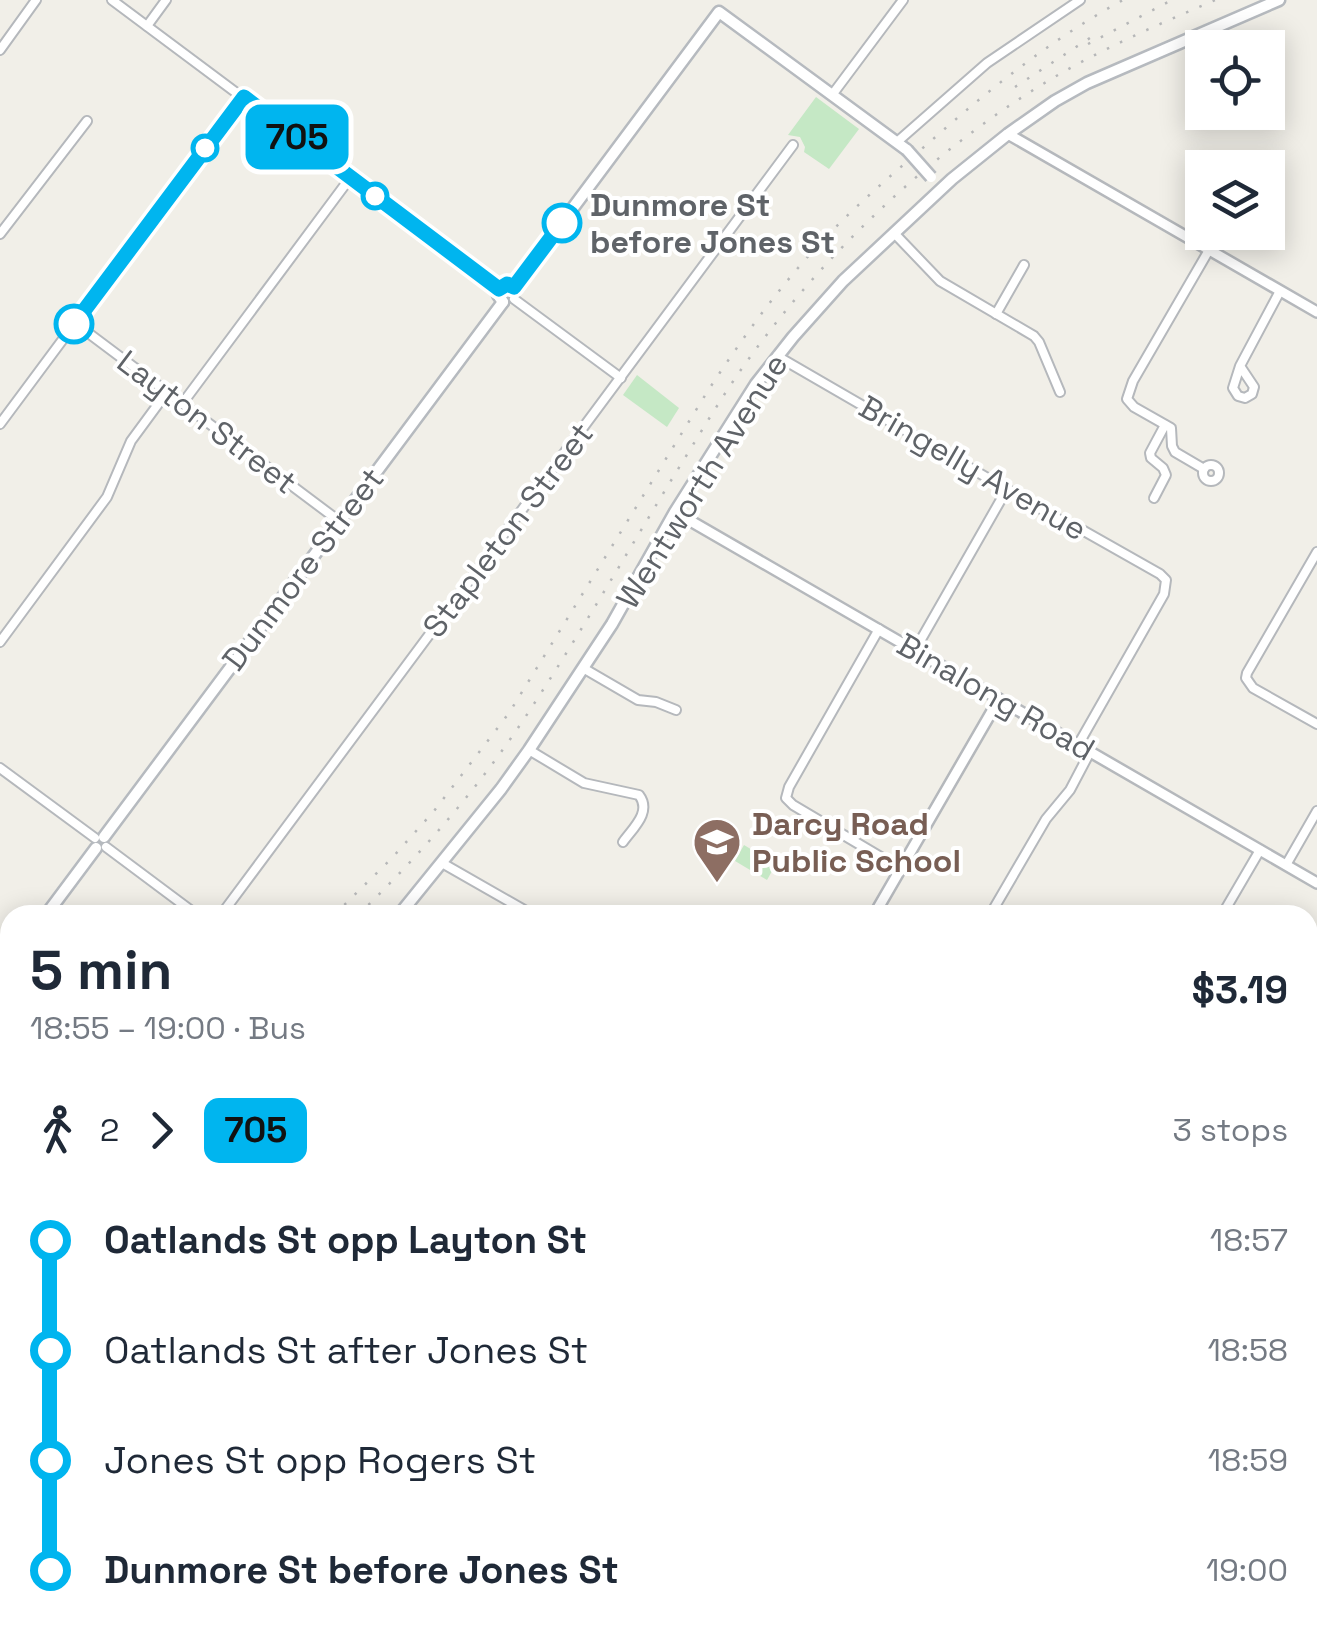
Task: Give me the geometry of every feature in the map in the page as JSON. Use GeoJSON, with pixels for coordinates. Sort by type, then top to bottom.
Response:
{"type":"FeatureCollection","features":[{"type":"Feature","properties":{"kind":"main road","name":"Wentworth Avenue"},"geometry":{"type":"LineString","coordinates":[[407,905],[529,750],[612,624],[756,384],[843,282],[940,189],[1045,108],[1087,83],[1280,0]]}},
{"type":"Feature","properties":{"kind":"main road"},"geometry":{"type":"LineString","coordinates":[[722,7],[902,146],[940,189]]}},
{"type":"Feature","properties":{"kind":"main road","name":"Dunmore Street"},"geometry":{"type":"LineString","coordinates":[[54,905],[722,7]]}},
{"type":"Feature","properties":{"kind":"main road"},"geometry":{"type":"LineString","coordinates":[[499,289],[507,284],[510,296]]}},
{"type":"Feature","properties":{"kind":"street"},"geometry":{"type":"LineString","coordinates":[[0,50],[36,0]]}},
{"type":"Feature","properties":{"kind":"street"},"geometry":{"type":"LineString","coordinates":[[112,0],[499,289]]}},
{"type":"Feature","properties":{"kind":"street"},"geometry":{"type":"LineString","coordinates":[[147,26],[166,0]]}},
{"type":"Feature","properties":{"kind":"street"},"geometry":{"type":"LineString","coordinates":[[832,95],[903,0]]}},
{"type":"Feature","properties":{"kind":"street"},"geometry":{"type":"LineString","coordinates":[[902,146],[987,63],[1080,0]]}},
{"type":"Feature","properties":{"kind":"street"},"geometry":{"type":"LineString","coordinates":[[0,424],[244,97]]}},
{"type":"Feature","properties":{"kind":"street"},"geometry":{"type":"LineString","coordinates":[[0,234],[86,121]]}},
{"type":"Feature","properties":{"kind":"street"},"geometry":{"type":"LineString","coordinates":[[1008,134],[1185,236]]}},
{"type":"Feature","properties":{"kind":"street","name":"Stapleton Street"},"geometry":{"type":"LineString","coordinates":[[228,905],[793,145]]}},
{"type":"Feature","properties":{"kind":"street"},"geometry":{"type":"LineString","coordinates":[[182,404],[350,178]]}},
{"type":"Feature","properties":{"kind":"street"},"geometry":{"type":"LineString","coordinates":[[894,232],[940,281],[1037,339],[1060,392]]}},
{"type":"Feature","properties":{"kind":"street"},"geometry":{"type":"LineString","coordinates":[[1204,469],[1175,452],[1172,430],[1130,404],[1127,397],[1209,250],[1317,312]]}},
{"type":"Feature","properties":{"kind":"street"},"geometry":{"type":"LineString","coordinates":[[996,314],[1024,265]]}},
{"type":"Feature","properties":{"kind":"street"},"geometry":{"type":"LineString","coordinates":[[1240,366],[1280,291]]}},
{"type":"Feature","properties":{"kind":"street"},"geometry":{"type":"LineString","coordinates":[[510,296],[621,378]]}},
{"type":"Feature","properties":{"kind":"street","name":"Layton Street"},"geometry":{"type":"LineString","coordinates":[[74,324],[338,521]]}},
{"type":"Feature","properties":{"kind":"street","name":"Bringelly Avenue"},"geometry":{"type":"LineString","coordinates":[[777,356],[1160,574],[1167,582],[1164,594],[1078,745]]}},
{"type":"Feature","properties":{"kind":"street"},"geometry":{"type":"LineString","coordinates":[[0,642],[107,497],[131,441],[167,392]]}},
{"type":"Feature","properties":{"kind":"street"},"geometry":{"type":"LineString","coordinates":[[1154,498],[1165,472],[1150,458],[1150,452],[1166,425]]}},
{"type":"Feature","properties":{"kind":"street"},"geometry":{"type":"LineString","coordinates":[[915,650],[1007,489]]}},
{"type":"Feature","properties":{"kind":"street","name":"Binalong Road"},"geometry":{"type":"LineString","coordinates":[[676,512],[1317,883]]}},
{"type":"Feature","properties":{"kind":"street"},"geometry":{"type":"LineString","coordinates":[[1317,552],[1246,678],[1253,688],[1317,724]]}},
{"type":"Feature","properties":{"kind":"street"},"geometry":{"type":"LineString","coordinates":[[879,629],[786,798],[792,806],[901,869]]}},
{"type":"Feature","properties":{"kind":"street"},"geometry":{"type":"LineString","coordinates":[[583,668],[638,700],[676,710]]}},
{"type":"Feature","properties":{"kind":"street"},"geometry":{"type":"LineString","coordinates":[[880,905],[999,700]]}},
{"type":"Feature","properties":{"kind":"street"},"geometry":{"type":"LineString","coordinates":[[529,750],[584,783],[639,795],[644,801],[644,812],[623,842]]}},
{"type":"Feature","properties":{"kind":"street"},"geometry":{"type":"LineString","coordinates":[[996,905],[1090,752]]}},
{"type":"Feature","properties":{"kind":"street"},"geometry":{"type":"LineString","coordinates":[[0,768],[184,905]]}},
{"type":"Feature","properties":{"kind":"street"},"geometry":{"type":"LineString","coordinates":[[1286,865],[1317,811]]}},
{"type":"Feature","properties":{"kind":"street"},"geometry":{"type":"LineString","coordinates":[[1228,905],[1260,850]]}},
{"type":"Feature","properties":{"kind":"street"},"geometry":{"type":"LineString","coordinates":[[442,863],[516,905]]}},
{"type":"Feature","properties":{"kind":"green space"},"geometry":{"type":"Polygon","coordinates":[[[816,97],[859,129],[829,169],[804,152],[800,137],[788,135],[816,97]]]}},
{"type":"Feature","properties":{"kind":"green space"},"geometry":{"type":"Polygon","coordinates":[[[637,375],[679,408],[667,427],[623,395],[637,375]]]}},
{"type":"Feature","properties":{"kind":"green space"},"geometry":{"type":"Polygon","coordinates":[[[744,845],[776,864],[767,880],[735,861],[744,845]]]}},
{"type":"Feature","properties":{"kind":"railway"},"geometry":{"type":"LineString","coordinates":[[344,905],[434,811],[509,713],[709,389],[804,261],[866,198],[977,101],[1047,47],[1123,0]]}},
{"type":"Feature","properties":{"kind":"railway"},"geometry":{"type":"LineString","coordinates":[[1088,44],[1172,0]]}},
{"type":"Feature","properties":{"kind":"railway"},"geometry":{"type":"LineString","coordinates":[[368,905],[446,821],[506,746],[732,383],[817,274],[932,164],[1015,102],[1096,54],[1215,0]]}},
{"type":"Feature","properties":{"kind":"railway"},"geometry":{"type":"LineString","coordinates":[[1015,87],[1099,32]]}},
{"type":"Feature","properties":{"kind":"bus line","name":"705"},"geometry":{"type":"LineString","coordinates":[[74,324],[244,97],[499,289],[507,284],[514,287],[562,223]]}},
{"type":"Feature","properties":{"kind":"place","name":"Dunmore St before Jones St"},"geometry":{"type":"Point","coordinates":[562,223]}},
{"type":"Feature","properties":{"kind":"place","name":"Darcy Road Public School"},"geometry":{"type":"Point","coordinates":[717,884]}}]}
